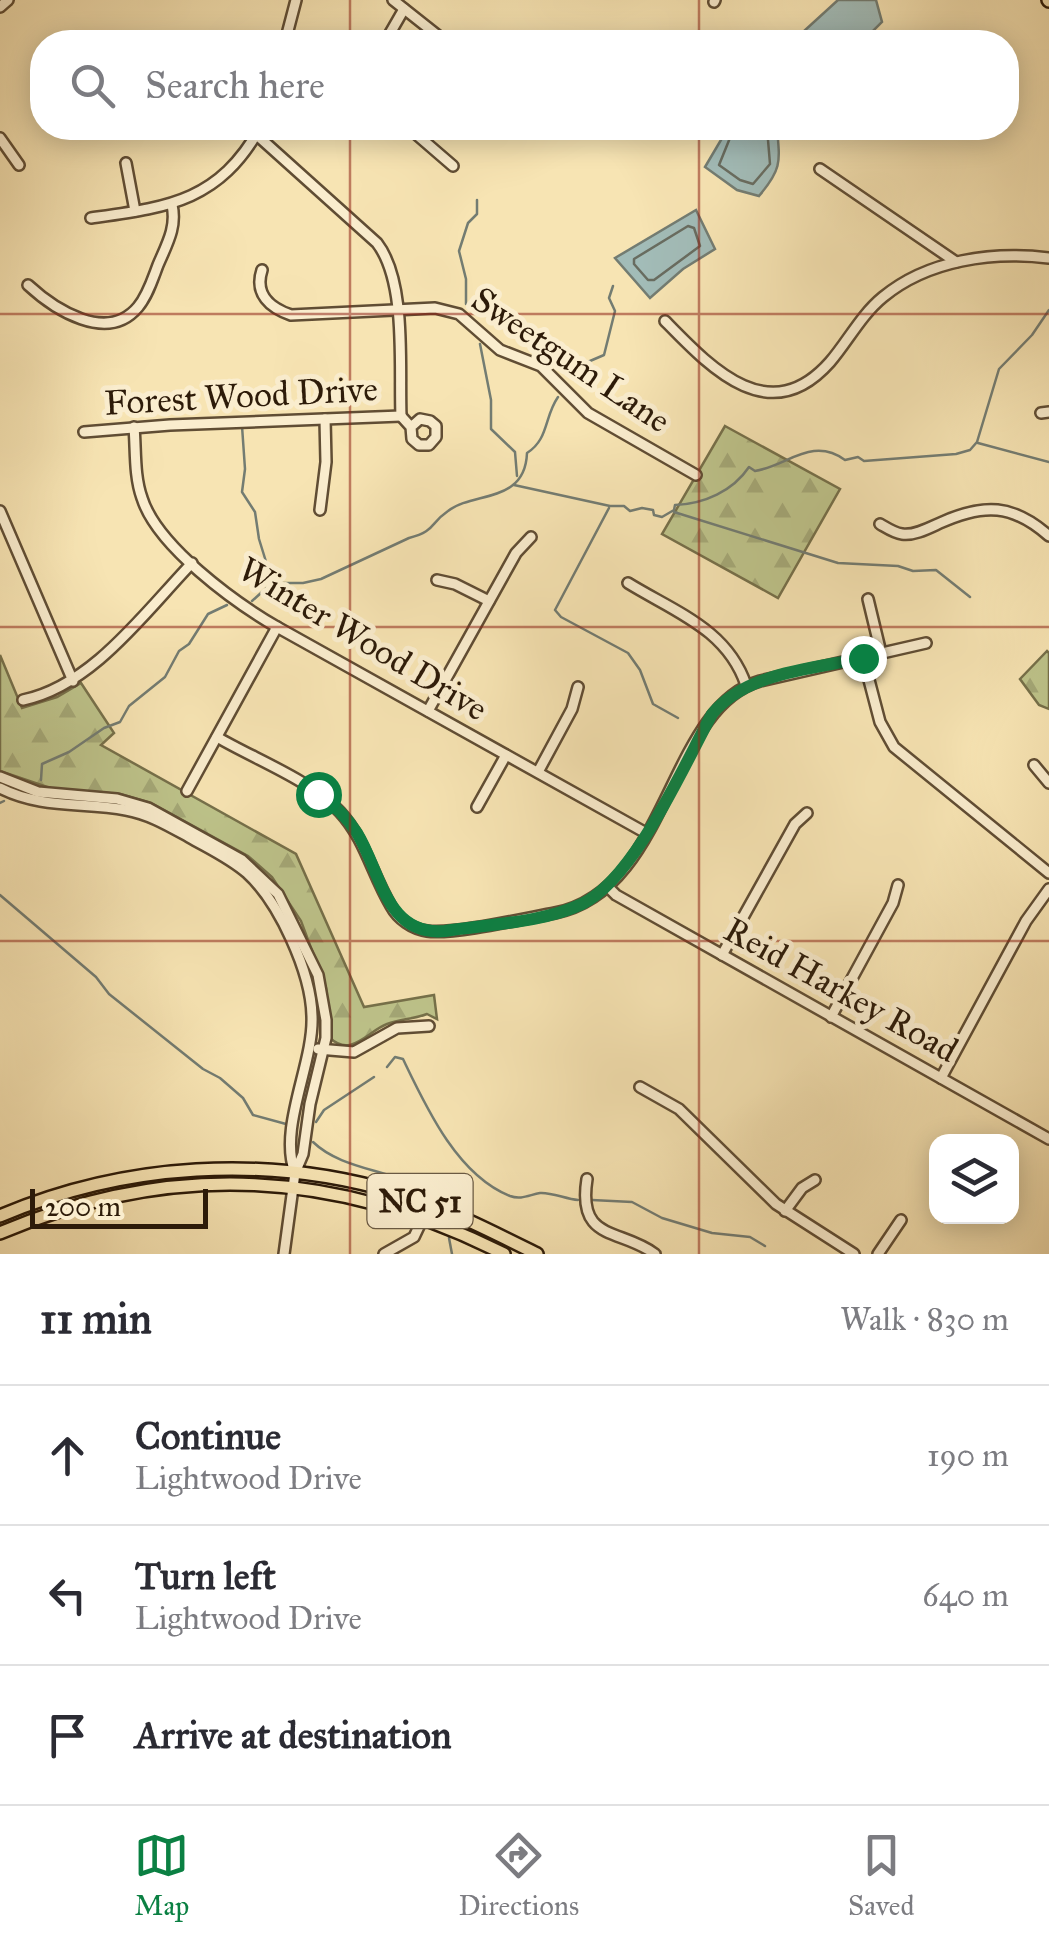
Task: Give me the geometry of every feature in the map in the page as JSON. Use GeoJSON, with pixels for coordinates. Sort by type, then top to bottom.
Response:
{"type":"FeatureCollection","features":[{"type":"Feature","properties":{"kind":"main road","name":"NC 51"},"geometry":{"type":"LineString","coordinates":[[0,1216],[86,1186],[188,1172],[245,1169],[423,1218],[504,1254]]}},
{"type":"Feature","properties":{"kind":"main road"},"geometry":{"type":"LineString","coordinates":[[94,1200],[99,1192],[188,1172]]}},
{"type":"Feature","properties":{"kind":"main road","name":"NC 51"},"geometry":{"type":"LineString","coordinates":[[0,1233],[94,1200],[142,1191],[220,1182],[343,1180],[399,1194],[454,1214],[537,1254]]}},
{"type":"Feature","properties":{"kind":"main road"},"geometry":{"type":"LineString","coordinates":[[0,1233],[14,1221],[38,1210],[82,1196],[86,1186]]}},
{"type":"Feature","properties":{"kind":"street"},"geometry":{"type":"LineString","coordinates":[[0,7],[8,0]]}},
{"type":"Feature","properties":{"kind":"street"},"geometry":{"type":"LineString","coordinates":[[288,30],[296,0]]}},
{"type":"Feature","properties":{"kind":"street"},"geometry":{"type":"LineString","coordinates":[[393,0],[431,30]]}},
{"type":"Feature","properties":{"kind":"street"},"geometry":{"type":"LineString","coordinates":[[392,30],[404,9]]}},
{"type":"Feature","properties":{"kind":"street"},"geometry":{"type":"LineString","coordinates":[[0,138],[19,165]]}},
{"type":"Feature","properties":{"kind":"street"},"geometry":{"type":"LineString","coordinates":[[91,218],[172,205],[218,180],[237,162],[249,140]]}},
{"type":"Feature","properties":{"kind":"street"},"geometry":{"type":"LineString","coordinates":[[267,140],[382,249],[390,264],[401,416],[411,427]]}},
{"type":"Feature","properties":{"kind":"street"},"geometry":{"type":"LineString","coordinates":[[423,140],[454,166]]}},
{"type":"Feature","properties":{"kind":"street"},"geometry":{"type":"LineString","coordinates":[[126,162],[135,212]]}},
{"type":"Feature","properties":{"kind":"street"},"geometry":{"type":"LineString","coordinates":[[820,169],[956,262]]}},
{"type":"Feature","properties":{"kind":"street"},"geometry":{"type":"LineString","coordinates":[[28,286],[80,321],[126,316],[140,305],[173,231],[172,205]]}},
{"type":"Feature","properties":{"kind":"street"},"geometry":{"type":"LineString","coordinates":[[666,321],[724,378],[761,390],[788,388],[826,367],[885,295],[920,275],[956,262],[1016,256],[1049,258]]}},
{"type":"Feature","properties":{"kind":"street","name":"Sweetgum Lane"},"geometry":{"type":"LineString","coordinates":[[262,270],[259,284],[263,297],[291,315],[435,308],[458,314],[500,350],[542,366],[588,414],[696,475]]}},
{"type":"Feature","properties":{"kind":"street","name":"Forest Wood Drive"},"geometry":{"type":"LineString","coordinates":[[84,432],[401,416]]}},
{"type":"Feature","properties":{"kind":"street"},"geometry":{"type":"LineString","coordinates":[[320,510],[326,420]]}},
{"type":"Feature","properties":{"kind":"street","name":"Winter Wood Drive"},"geometry":{"type":"LineString","coordinates":[[134,427],[144,506],[161,532],[230,598],[277,628],[646,833]]}},
{"type":"Feature","properties":{"kind":"street"},"geometry":{"type":"LineString","coordinates":[[880,524],[899,534],[908,534],[949,519],[1004,509],[1029,519],[1049,536]]}},
{"type":"Feature","properties":{"kind":"street"},"geometry":{"type":"LineString","coordinates":[[0,511],[73,682]]}},
{"type":"Feature","properties":{"kind":"street"},"geometry":{"type":"LineString","coordinates":[[428,711],[516,553],[531,536]]}},
{"type":"Feature","properties":{"kind":"street"},"geometry":{"type":"LineString","coordinates":[[23,700],[73,682],[93,666],[192,563]]}},
{"type":"Feature","properties":{"kind":"street"},"geometry":{"type":"LineString","coordinates":[[438,580],[489,601]]}},
{"type":"Feature","properties":{"kind":"street"},"geometry":{"type":"LineString","coordinates":[[628,583],[717,636],[736,660],[746,685]]}},
{"type":"Feature","properties":{"kind":"street"},"geometry":{"type":"LineString","coordinates":[[868,600],[881,653]]}},
{"type":"Feature","properties":{"kind":"street"},"geometry":{"type":"LineString","coordinates":[[186,792],[277,628]]}},
{"type":"Feature","properties":{"kind":"street"},"geometry":{"type":"LineString","coordinates":[[217,737],[332,804],[360,838],[391,906],[401,918],[418,929],[445,931],[555,913],[582,904],[608,887],[630,862],[712,714],[746,685],[926,643]]}},
{"type":"Feature","properties":{"kind":"street"},"geometry":{"type":"LineString","coordinates":[[863,658],[880,722],[894,747],[1049,872]]}},
{"type":"Feature","properties":{"kind":"street"},"geometry":{"type":"LineString","coordinates":[[538,772],[572,709],[578,687]]}},
{"type":"Feature","properties":{"kind":"street"},"geometry":{"type":"LineString","coordinates":[[477,807],[506,755]]}},
{"type":"Feature","properties":{"kind":"street"},"geometry":{"type":"LineString","coordinates":[[1034,765],[1049,783]]}},
{"type":"Feature","properties":{"kind":"street"},"geometry":{"type":"LineString","coordinates":[[0,777],[52,795],[118,799],[148,808],[256,870],[278,894],[318,975],[325,1004],[323,1050],[303,1154],[294,1180],[284,1254]]}},
{"type":"Feature","properties":{"kind":"street"},"geometry":{"type":"LineString","coordinates":[[0,788],[42,803],[137,812],[158,820],[244,871],[271,902],[304,974],[313,1019],[295,1120],[294,1180]]}},
{"type":"Feature","properties":{"kind":"street"},"geometry":{"type":"LineString","coordinates":[[722,955],[788,836],[806,813]]}},
{"type":"Feature","properties":{"kind":"street"},"geometry":{"type":"LineString","coordinates":[[831,1017],[894,903],[898,885]]}},
{"type":"Feature","properties":{"kind":"street","name":"Reid Harkey Road"},"geometry":{"type":"LineString","coordinates":[[608,887],[1049,1138]]}},
{"type":"Feature","properties":{"kind":"street"},"geometry":{"type":"LineString","coordinates":[[940,1078],[1026,921],[1049,889]]}},
{"type":"Feature","properties":{"kind":"street"},"geometry":{"type":"LineString","coordinates":[[310,1048],[354,1052],[398,1028],[429,1026]]}},
{"type":"Feature","properties":{"kind":"street"},"geometry":{"type":"LineString","coordinates":[[640,1087],[679,1109],[754,1186],[786,1212],[854,1254]]}},
{"type":"Feature","properties":{"kind":"street"},"geometry":{"type":"LineString","coordinates":[[587,1179],[586,1204],[593,1224],[611,1236],[640,1243],[656,1254]]}},
{"type":"Feature","properties":{"kind":"street"},"geometry":{"type":"LineString","coordinates":[[786,1212],[806,1184],[815,1180]]}},
{"type":"Feature","properties":{"kind":"street"},"geometry":{"type":"LineString","coordinates":[[389,1253],[414,1237],[423,1218]]}},
{"type":"Feature","properties":{"kind":"street"},"geometry":{"type":"LineString","coordinates":[[878,1254],[901,1220]]}},
{"type":"Feature","properties":{"kind":"green space"},"geometry":{"type":"Polygon","coordinates":[[[725,426],[840,489],[778,598],[662,534],[725,426]]]}},
{"type":"Feature","properties":{"kind":"green space"},"geometry":{"type":"Polygon","coordinates":[[[1047,651],[1049,709],[1039,705],[1020,679],[1047,651]]]}},
{"type":"Feature","properties":{"kind":"green space"},"geometry":{"type":"Polygon","coordinates":[[[0,655],[22,708],[57,697],[81,683],[114,733],[101,745],[296,854],[364,1007],[434,995],[437,1019],[427,1014],[397,1021],[352,1044],[338,1043],[330,1038],[326,988],[301,921],[272,877],[248,856],[151,803],[120,794],[53,789],[0,771],[0,655]]]}},
{"type":"Feature","properties":{"kind":"water"},"geometry":{"type":"Polygon","coordinates":[[[838,0],[876,0],[882,22],[874,30],[805,30],[838,0]]]}},
{"type":"Feature","properties":{"kind":"water"},"geometry":{"type":"Polygon","coordinates":[[[721,140],[778,140],[778,165],[759,196],[737,190],[705,167],[721,140]]]}},
{"type":"Feature","properties":{"kind":"water"},"geometry":{"type":"Polygon","coordinates":[[[696,210],[715,249],[683,269],[650,298],[615,258],[696,210]]]}},
{"type":"Feature","properties":{"kind":"waterway"},"geometry":{"type":"LineString","coordinates":[[466,304],[466,279],[459,251],[468,223],[477,214],[477,200]]}},
{"type":"Feature","properties":{"kind":"waterway"},"geometry":{"type":"LineString","coordinates":[[571,377],[576,367],[604,355],[615,311],[609,298],[613,286]]}},
{"type":"Feature","properties":{"kind":"waterway"},"geometry":{"type":"LineString","coordinates":[[514,485],[624,506],[630,511],[653,510],[654,515],[662,517],[675,505],[707,499],[726,489],[749,467],[755,471],[810,452],[864,461],[970,450],[977,442],[999,369],[1032,335],[1049,310]]}},
{"type":"Feature","properties":{"kind":"waterway"},"geometry":{"type":"LineString","coordinates":[[480,344],[491,400],[491,429],[515,452],[517,476]]}},
{"type":"Feature","properties":{"kind":"waterway"},"geometry":{"type":"LineString","coordinates":[[252,601],[272,583],[321,579],[424,533],[459,505],[508,488],[524,469],[527,453],[543,434],[558,397]]}},
{"type":"Feature","properties":{"kind":"waterway"},"geometry":{"type":"LineString","coordinates":[[242,426],[242,492],[255,512],[272,581]]}},
{"type":"Feature","properties":{"kind":"waterway"},"geometry":{"type":"LineString","coordinates":[[978,443],[1049,462]]}},
{"type":"Feature","properties":{"kind":"waterway"},"geometry":{"type":"LineString","coordinates":[[609,508],[555,610],[628,653],[640,670],[653,704],[678,718]]}},
{"type":"Feature","properties":{"kind":"waterway"},"geometry":{"type":"LineString","coordinates":[[674,512],[838,563],[936,570],[970,597]]}},
{"type":"Feature","properties":{"kind":"waterway"},"geometry":{"type":"LineString","coordinates":[[41,780],[42,764],[120,722],[129,706],[165,677],[179,651],[189,644],[208,614],[227,605]]}},
{"type":"Feature","properties":{"kind":"waterway"},"geometry":{"type":"LineString","coordinates":[[0,803],[4,801]]}},
{"type":"Feature","properties":{"kind":"waterway"},"geometry":{"type":"LineString","coordinates":[[0,895],[96,977],[109,994],[203,1069],[220,1078],[243,1098],[253,1115],[286,1124]]}},
{"type":"Feature","properties":{"kind":"waterway"},"geometry":{"type":"LineString","coordinates":[[387,1067],[395,1057],[403,1059],[445,1138],[491,1186],[514,1197],[544,1193],[578,1200]]}},
{"type":"Feature","properties":{"kind":"waterway"},"geometry":{"type":"LineString","coordinates":[[316,1122],[324,1110],[374,1077]]}},
{"type":"Feature","properties":{"kind":"waterway"},"geometry":{"type":"LineString","coordinates":[[313,1142],[338,1158],[424,1190]]}},
{"type":"Feature","properties":{"kind":"waterway"},"geometry":{"type":"LineString","coordinates":[[592,1200],[632,1202],[662,1218],[712,1233],[750,1237],[765,1246]]}},
{"type":"Feature","properties":{"kind":"waterway"},"geometry":{"type":"LineString","coordinates":[[449,1238],[452,1254]]}},
{"type":"Feature","properties":{"kind":"route"},"geometry":{"type":"LineString","coordinates":[[318,794],[355,830],[391,906],[412,926],[445,931],[564,911],[600,893],[624,870],[712,714],[729,696],[746,685],[863,658]]}}]}
